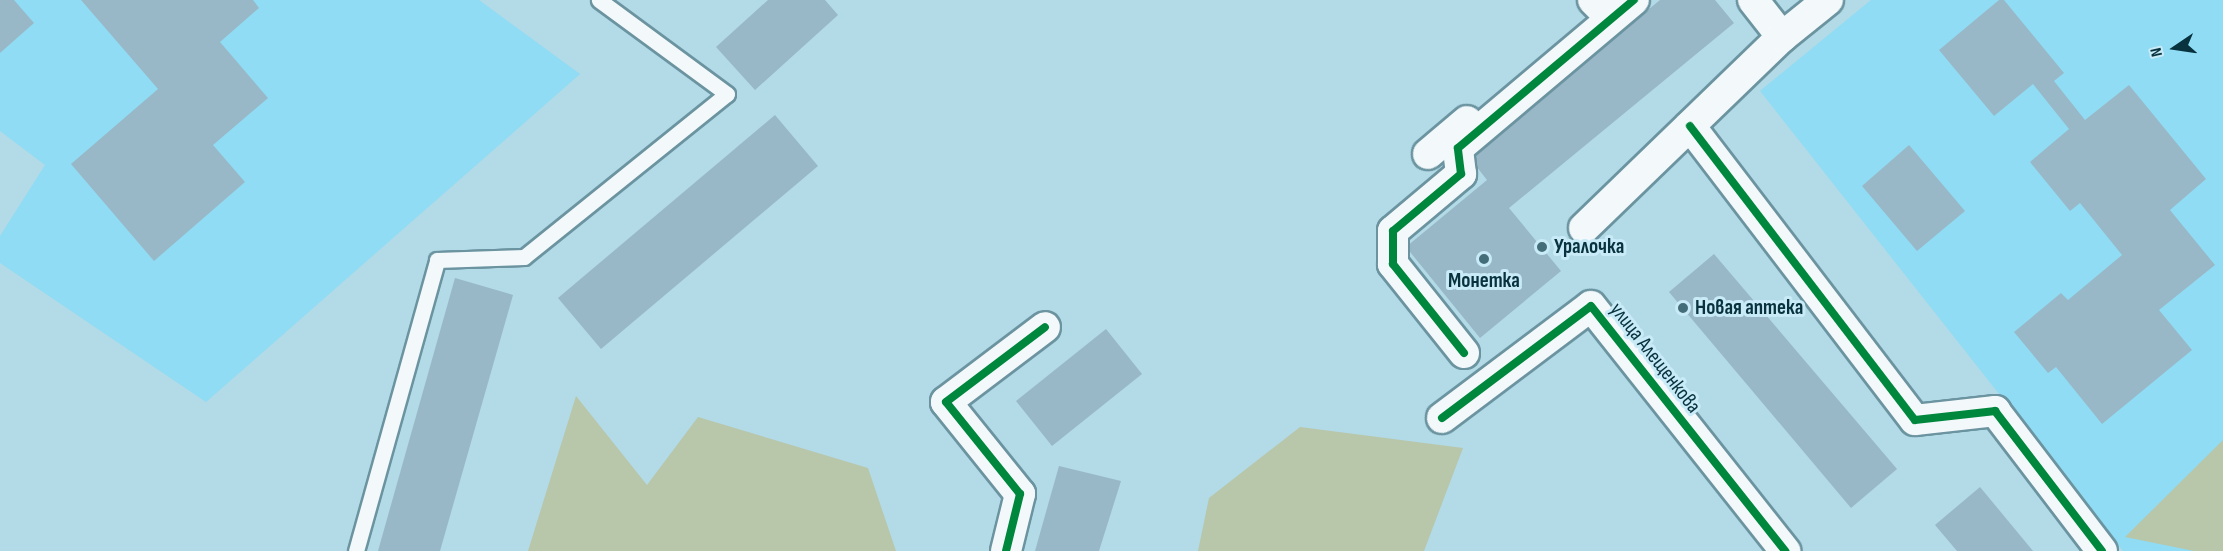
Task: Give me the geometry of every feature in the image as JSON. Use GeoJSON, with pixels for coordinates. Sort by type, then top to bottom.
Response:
{"type":"FeatureCollection","features":[{"type":"Feature","properties":{"kind":"street"},"geometry":{"type":"LineString","coordinates":[[1464,353],[1393,264],[1393,231],[1461,174],[1458,148],[1634,0]]}},
{"type":"Feature","properties":{"kind":"street"},"geometry":{"type":"LineString","coordinates":[[1754,0],[1782,37]]}},
{"type":"Feature","properties":{"kind":"street"},"geometry":{"type":"LineString","coordinates":[[1584,228],[1782,37],[1828,0]]}},
{"type":"Feature","properties":{"kind":"street"},"geometry":{"type":"LineString","coordinates":[[1428,154],[1600,2]]}},
{"type":"Feature","properties":{"kind":"street"},"geometry":{"type":"LineString","coordinates":[[1690,126],[1915,420],[1995,411],[2102,551]]}},
{"type":"Feature","properties":{"kind":"street","name":"улица Алещенкова"},"geometry":{"type":"LineString","coordinates":[[1442,418],[1591,306],[1785,551]]}},
{"type":"Feature","properties":{"kind":"street"},"geometry":{"type":"LineString","coordinates":[[1006,551],[1020,494],[946,402],[1045,327]]}},
{"type":"Feature","properties":{"kind":"lane"},"geometry":{"type":"LineString","coordinates":[[356,551],[437,260],[524,257],[727,94],[599,0]]}},
{"type":"Feature","properties":{"kind":"shaded area"},"geometry":{"type":"Polygon","coordinates":[[[0,0],[479,0],[580,74],[206,402],[0,263],[0,236],[45,165],[0,131],[0,0]]]}},
{"type":"Feature","properties":{"kind":"shaded area"},"geometry":{"type":"Polygon","coordinates":[[[1871,0],[2223,0],[2223,551],[2123,551],[1760,91],[1871,0]]]}},
{"type":"Feature","properties":{"kind":"green space"},"geometry":{"type":"Polygon","coordinates":[[[576,396],[647,485],[698,417],[868,468],[896,551],[528,551],[576,396]]]}},
{"type":"Feature","properties":{"kind":"green space"},"geometry":{"type":"Polygon","coordinates":[[[1300,427],[1463,448],[1424,551],[1198,551],[1209,498],[1300,427]]]}},
{"type":"Feature","properties":{"kind":"green space"},"geometry":{"type":"Polygon","coordinates":[[[2223,440],[2223,551],[2194,551],[2125,537],[2223,440]]]}},
{"type":"Feature","properties":{"kind":"building"},"geometry":{"type":"Polygon","coordinates":[[[0,0],[14,0],[34,23],[0,53],[0,0]]]}},
{"type":"Feature","properties":{"kind":"building"},"geometry":{"type":"Polygon","coordinates":[[[81,0],[253,0],[259,8],[220,42],[268,98],[213,145],[245,182],[154,261],[71,164],[158,89],[81,0]]]}},
{"type":"Feature","properties":{"kind":"building"},"geometry":{"type":"Polygon","coordinates":[[[768,0],[825,0],[838,15],[755,90],[716,47],[768,0]]]}},
{"type":"Feature","properties":{"kind":"building"},"geometry":{"type":"Polygon","coordinates":[[[1660,0],[1715,0],[1734,23],[1509,208],[1561,271],[1480,338],[1406,247],[1487,180],[1469,157],[1660,0]]]}},
{"type":"Feature","properties":{"kind":"building"},"geometry":{"type":"Polygon","coordinates":[[[1999,0],[2004,0],[2064,73],[2054,81],[2085,120],[2129,85],[2206,179],[2170,210],[2215,265],[2159,310],[2192,350],[2102,424],[2056,367],[2048,373],[2014,332],[2061,293],[2068,300],[2122,255],[2080,203],[2070,211],[2030,162],[2069,129],[2033,84],[1994,116],[1939,50],[1999,0]]]}},
{"type":"Feature","properties":{"kind":"building"},"geometry":{"type":"Polygon","coordinates":[[[775,115],[818,166],[601,349],[558,298],[775,115]]]}},
{"type":"Feature","properties":{"kind":"building"},"geometry":{"type":"Polygon","coordinates":[[[1909,145],[1965,211],[1917,251],[1862,186],[1909,145]]]}},
{"type":"Feature","properties":{"kind":"building"},"geometry":{"type":"Polygon","coordinates":[[[1714,254],[1897,469],[1851,508],[1669,292],[1714,254]]]}},
{"type":"Feature","properties":{"kind":"building"},"geometry":{"type":"Polygon","coordinates":[[[455,278],[513,295],[440,551],[378,551],[455,278]]]}},
{"type":"Feature","properties":{"kind":"building"},"geometry":{"type":"Polygon","coordinates":[[[1106,329],[1142,374],[1052,446],[1016,401],[1106,329]]]}},
{"type":"Feature","properties":{"kind":"building"},"geometry":{"type":"Polygon","coordinates":[[[1059,466],[1121,481],[1099,551],[1035,551],[1059,466]]]}},
{"type":"Feature","properties":{"kind":"building"},"geometry":{"type":"Polygon","coordinates":[[[1980,487],[2033,551],[1957,551],[1935,525],[1980,487]]]}},
{"type":"Feature","properties":{"kind":"cycle path"},"geometry":{"type":"LineString","coordinates":[[1464,353],[1393,264],[1393,231],[1461,174],[1458,148],[1634,0]]}},
{"type":"Feature","properties":{"kind":"cycle path"},"geometry":{"type":"LineString","coordinates":[[1690,126],[1915,420],[1995,411],[2102,551]]}},
{"type":"Feature","properties":{"kind":"cycle path"},"geometry":{"type":"LineString","coordinates":[[1442,418],[1591,306],[1785,551]]}},
{"type":"Feature","properties":{"kind":"cycle path"},"geometry":{"type":"LineString","coordinates":[[1006,551],[1020,494],[946,402],[1045,327]]}},
{"type":"Feature","properties":{"kind":"place","name":"Уралочка"},"geometry":{"type":"Point","coordinates":[1542,247]}},
{"type":"Feature","properties":{"kind":"place","name":"Монетка"},"geometry":{"type":"Point","coordinates":[1484,259]}},
{"type":"Feature","properties":{"kind":"place","name":"Новая аптека"},"geometry":{"type":"Point","coordinates":[1683,308]}}]}
